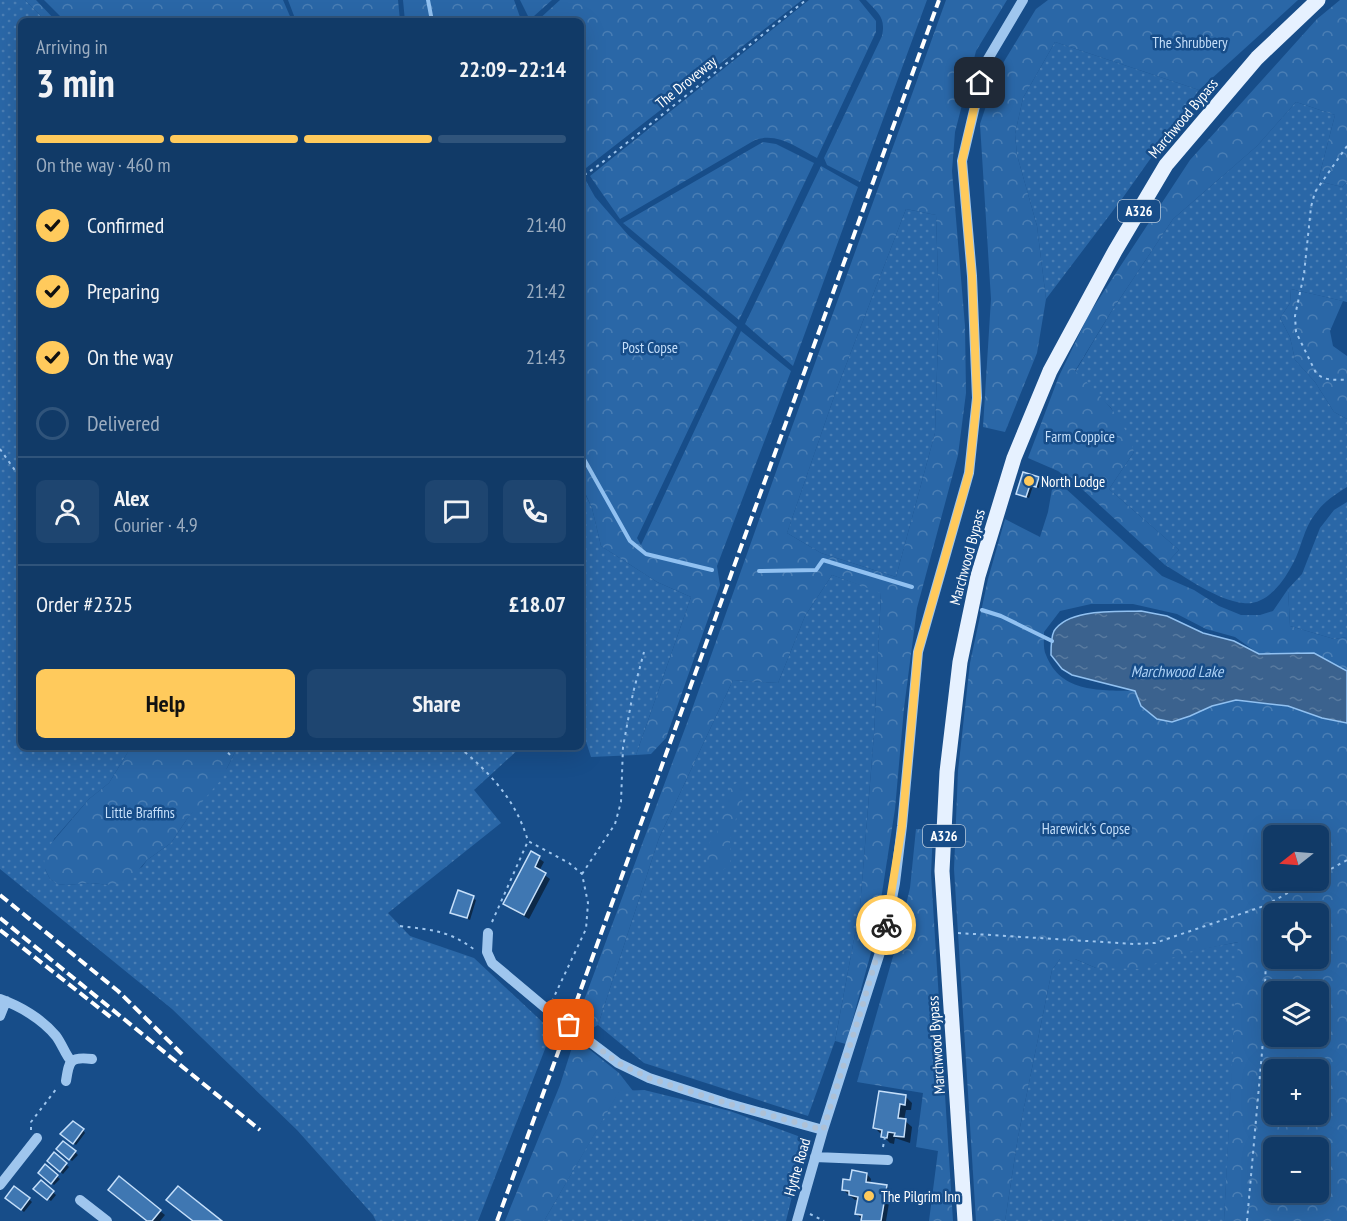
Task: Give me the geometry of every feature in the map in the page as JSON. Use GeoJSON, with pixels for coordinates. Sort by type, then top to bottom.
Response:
{"type":"FeatureCollection","features":[{"type":"Feature","properties":{"kind":"main road","name":"Marchwood Bypass"},"geometry":{"type":"LineString","coordinates":[[965,1221],[942,871],[947,772],[960,662],[978,576],[1014,458],[1050,371],[1115,251],[1166,165],[1257,58],[1318,0]]}},
{"type":"Feature","properties":{"kind":"street","name":"Hythe Road"},"geometry":{"type":"LineString","coordinates":[[797,1221],[823,1130],[884,940],[895,883],[918,652],[969,473],[977,398],[972,276],[962,161],[985,64],[1021,1]]}},
{"type":"Feature","properties":{"kind":"street"},"geometry":{"type":"LineString","coordinates":[[488,933],[487,952],[492,963],[548,1010],[618,1063],[649,1078],[726,1103],[823,1130]]}},
{"type":"Feature","properties":{"kind":"street"},"geometry":{"type":"LineString","coordinates":[[0,1016],[3,1000],[30,1014],[55,1035],[71,1061]]}},
{"type":"Feature","properties":{"kind":"street"},"geometry":{"type":"LineString","coordinates":[[66,1079],[67,1067],[71,1061],[77,1058],[92,1059]]}},
{"type":"Feature","properties":{"kind":"street"},"geometry":{"type":"LineString","coordinates":[[0,1185],[36,1140]]}},
{"type":"Feature","properties":{"kind":"street"},"geometry":{"type":"LineString","coordinates":[[815,1157],[888,1160]]}},
{"type":"Feature","properties":{"kind":"street"},"geometry":{"type":"LineString","coordinates":[[80,1200],[107,1221]]}},
{"type":"Feature","properties":{"kind":"path","name":"The Droveway"},"geometry":{"type":"LineString","coordinates":[[584,171],[586,174],[599,165],[806,0]]}},
{"type":"Feature","properties":{"kind":"path"},"geometry":{"type":"LineString","coordinates":[[1347,146],[1315,192],[1311,207],[1304,274],[1294,316],[1296,333],[1316,373],[1321,378],[1331,381],[1347,380]]}},
{"type":"Feature","properties":{"kind":"path"},"geometry":{"type":"LineString","coordinates":[[0,449],[18,475]]}},
{"type":"Feature","properties":{"kind":"path"},"geometry":{"type":"LineString","coordinates":[[582,874],[615,824],[621,802],[625,736],[633,693],[645,652]]}},
{"type":"Feature","properties":{"kind":"path"},"geometry":{"type":"LineString","coordinates":[[226,750],[232,757]]}},
{"type":"Feature","properties":{"kind":"path"},"geometry":{"type":"LineString","coordinates":[[462,750],[494,780],[512,802],[523,824],[528,841],[488,933]]}},
{"type":"Feature","properties":{"kind":"path"},"geometry":{"type":"LineString","coordinates":[[528,841],[569,862],[582,874],[588,903],[586,929],[548,1010]]}},
{"type":"Feature","properties":{"kind":"path"},"geometry":{"type":"LineString","coordinates":[[1329,870],[1347,860]]}},
{"type":"Feature","properties":{"kind":"path"},"geometry":{"type":"LineString","coordinates":[[1270,903],[1291,891]]}},
{"type":"Feature","properties":{"kind":"path"},"geometry":{"type":"LineString","coordinates":[[947,932],[1135,944],[1155,943],[1263,906]]}},
{"type":"Feature","properties":{"kind":"path"},"geometry":{"type":"LineString","coordinates":[[400,926],[444,932],[459,939],[492,963]]}},
{"type":"Feature","properties":{"kind":"path"},"geometry":{"type":"LineString","coordinates":[[1247,1221],[1263,1041],[1266,969]]}},
{"type":"Feature","properties":{"kind":"path"},"geometry":{"type":"LineString","coordinates":[[36,1140],[30,1128],[31,1122],[52,1096],[60,1078],[66,1079]]}},
{"type":"Feature","properties":{"kind":"path"},"geometry":{"type":"LineString","coordinates":[[801,1209],[824,1221]]}},
{"type":"Feature","properties":{"kind":"green space"},"geometry":{"type":"Polygon","coordinates":[[[0,0],[25,0],[43,18],[18,18],[18,750],[129,750],[109,783],[89,799],[54,839],[45,869],[50,879],[57,884],[111,885],[142,867],[147,860],[171,843],[227,768],[235,752],[234,750],[518,750],[474,790],[501,823],[388,913],[410,936],[474,958],[552,1031],[478,1221],[376,1221],[297,1130],[172,1009],[0,869],[0,0]]]}},
{"type":"Feature","properties":{"kind":"green space"},"geometry":{"type":"Polygon","coordinates":[[[25,0],[36,0],[53,18],[43,18],[25,0]]]}},
{"type":"Feature","properties":{"kind":"green space"},"geometry":{"type":"Polygon","coordinates":[[[44,0],[283,0],[291,18],[62,18],[44,0]]]}},
{"type":"Feature","properties":{"kind":"green space"},"geometry":{"type":"Polygon","coordinates":[[[288,0],[398,0],[400,18],[295,18],[288,0]]]}},
{"type":"Feature","properties":{"kind":"green space"},"geometry":{"type":"Polygon","coordinates":[[[403,0],[514,0],[520,18],[405,18],[403,0]]]}},
{"type":"Feature","properties":{"kind":"green space"},"geometry":{"type":"Polygon","coordinates":[[[520,0],[552,0],[529,18],[520,0]]]}},
{"type":"Feature","properties":{"kind":"green space"},"geometry":{"type":"Polygon","coordinates":[[[560,0],[802,0],[586,168],[584,165],[584,18],[540,18],[560,0]]]}},
{"type":"Feature","properties":{"kind":"green space"},"geometry":{"type":"Polygon","coordinates":[[[809,0],[859,0],[876,21],[876,32],[817,158],[779,140],[763,138],[755,140],[620,219],[590,176],[809,0]]]}},
{"type":"Feature","properties":{"kind":"green space"},"geometry":{"type":"Polygon","coordinates":[[[866,0],[927,0],[860,182],[827,165],[824,158],[882,36],[882,20],[866,0]]]}},
{"type":"Feature","properties":{"kind":"green space"},"geometry":{"type":"Polygon","coordinates":[[[946,0],[1007,0],[976,51],[955,132],[952,171],[965,326],[966,393],[958,455],[917,608],[904,708],[895,809],[875,938],[846,1044],[835,1041],[860,907],[874,734],[881,593],[832,575],[805,616],[778,683],[733,680],[659,838],[598,1025],[589,1030],[576,1022],[690,715],[946,0]],[[906,209],[836,391],[787,533],[821,553],[896,577],[935,433],[939,308],[936,215],[906,209]]]}},
{"type":"Feature","properties":{"kind":"green space","name":"The Shrubbery"},"geometry":{"type":"Polygon","coordinates":[[[1048,0],[1298,0],[1199,90],[1055,42],[1023,98],[1015,134],[1017,155],[1037,226],[1046,299],[1037,353],[1005,432],[983,427],[991,299],[980,124],[997,73],[1036,9],[1048,0]]]}},
{"type":"Feature","properties":{"kind":"green space","name":"Farm Coppice"},"geometry":{"type":"Polygon","coordinates":[[[1340,0],[1347,0],[1347,182],[1342,187],[1318,181],[1335,115],[1296,102],[1257,146],[1173,219],[1075,371],[1094,389],[1118,418],[1130,440],[1134,452],[1109,489],[1179,550],[1165,565],[1082,489],[1058,471],[1028,458],[1059,376],[1089,314],[1190,160],[1317,19],[1340,0]]]}},
{"type":"Feature","properties":{"kind":"green space"},"geometry":{"type":"Polygon","coordinates":[[[1055,42],[1199,90],[1124,196],[1046,299],[1037,226],[1017,155],[1015,134],[1023,98],[1055,42]]]}},
{"type":"Feature","properties":{"kind":"green space"},"geometry":{"type":"Polygon","coordinates":[[[1296,102],[1335,115],[1318,181],[1342,187],[1347,182],[1347,302],[1291,289],[1290,303],[1280,318],[1290,337],[1295,360],[1315,382],[1334,412],[1347,419],[1347,487],[1327,501],[1315,514],[1294,562],[1278,587],[1259,601],[1243,603],[1223,598],[1165,565],[1179,550],[1109,489],[1134,452],[1111,408],[1075,372],[1111,312],[1173,219],[1257,146],[1296,102]]]}},
{"type":"Feature","properties":{"kind":"green space"},"geometry":{"type":"Polygon","coordinates":[[[763,142],[776,144],[814,163],[739,320],[623,223],[763,142]]]}},
{"type":"Feature","properties":{"kind":"green space"},"geometry":{"type":"Polygon","coordinates":[[[821,166],[858,187],[793,366],[745,324],[821,166]]]}},
{"type":"Feature","properties":{"kind":"green space","name":"Post Copse"},"geometry":{"type":"Polygon","coordinates":[[[584,177],[595,197],[629,236],[737,327],[637,538],[641,545],[741,331],[791,371],[717,566],[720,585],[666,738],[651,754],[636,755],[691,597],[657,582],[601,546],[592,508],[584,491],[584,177]]]}},
{"type":"Feature","properties":{"kind":"green space"},"geometry":{"type":"Polygon","coordinates":[[[906,209],[936,215],[939,308],[935,433],[896,577],[821,553],[787,533],[836,391],[906,209]]]}},
{"type":"Feature","properties":{"kind":"green space"},"geometry":{"type":"Polygon","coordinates":[[[1291,289],[1343,301],[1330,331],[1333,346],[1347,356],[1347,419],[1334,412],[1315,382],[1295,360],[1290,337],[1280,318],[1290,303],[1291,289]]]}},
{"type":"Feature","properties":{"kind":"green space","name":"Harewick's Copse"},"geometry":{"type":"Polygon","coordinates":[[[1054,478],[1162,576],[1241,615],[1260,615],[1273,611],[1288,589],[1290,626],[1334,639],[1347,637],[1347,671],[1314,653],[1259,654],[1235,637],[1206,629],[1177,614],[1133,604],[1091,604],[1060,611],[1044,632],[1046,655],[1053,668],[1062,677],[1084,687],[1136,691],[1141,707],[1157,719],[1190,716],[1212,706],[1236,700],[1288,706],[1322,718],[1347,723],[1347,1221],[1224,1221],[1238,942],[1189,952],[1140,969],[1096,968],[1075,959],[1060,959],[1052,970],[1018,1137],[1005,1221],[976,1221],[954,869],[958,771],[970,663],[988,579],[1005,519],[1040,537],[1048,512],[1054,478]]]}},
{"type":"Feature","properties":{"kind":"green space"},"geometry":{"type":"Polygon","coordinates":[[[584,492],[592,508],[601,546],[657,582],[691,597],[636,755],[591,757],[584,735],[584,492]]]}},
{"type":"Feature","properties":{"kind":"green space"},"geometry":{"type":"Polygon","coordinates":[[[1347,502],[1347,637],[1334,639],[1290,626],[1288,589],[1302,574],[1320,528],[1334,510],[1347,502]]]}},
{"type":"Feature","properties":{"kind":"green space"},"geometry":{"type":"Polygon","coordinates":[[[832,575],[881,592],[874,734],[860,907],[835,1041],[808,1116],[644,1063],[598,1025],[659,838],[733,680],[778,683],[805,616],[832,575]]]}},
{"type":"Feature","properties":{"kind":"green space","name":"Little Braffins"},"geometry":{"type":"Polygon","coordinates":[[[129,750],[234,750],[235,752],[221,780],[187,819],[171,843],[147,860],[130,880],[111,885],[57,884],[50,879],[45,869],[44,858],[49,846],[89,799],[109,783],[129,750]]]}},
{"type":"Feature","properties":{"kind":"green space"},"geometry":{"type":"Polygon","coordinates":[[[737,783],[744,786],[730,840],[730,865],[721,871],[709,870],[705,856],[710,842],[717,833],[731,786],[737,783]]]}},
{"type":"Feature","properties":{"kind":"green space"},"geometry":{"type":"Polygon","coordinates":[[[916,829],[933,830],[931,874],[953,1221],[929,1221],[938,1151],[916,1147],[923,1093],[857,1082],[910,888],[916,829]]]}},
{"type":"Feature","properties":{"kind":"green space"},"geometry":{"type":"Polygon","coordinates":[[[1239,942],[1224,1221],[1005,1221],[1018,1137],[1052,970],[1060,959],[1075,959],[1096,968],[1239,942]]]}},
{"type":"Feature","properties":{"kind":"green space"},"geometry":{"type":"Polygon","coordinates":[[[575,1038],[619,1073],[633,1091],[619,1092],[544,1221],[505,1221],[560,1085],[575,1038]]]}},
{"type":"Feature","properties":{"kind":"green space"},"geometry":{"type":"Polygon","coordinates":[[[644,1090],[730,1111],[806,1139],[786,1221],[544,1221],[619,1091],[644,1090]]]}},
{"type":"Feature","properties":{"kind":"water","name":"Marchwood Lake"},"geometry":{"type":"Polygon","coordinates":[[[1141,611],[1167,616],[1203,633],[1234,641],[1259,654],[1314,653],[1347,671],[1347,723],[1322,718],[1288,706],[1236,700],[1212,706],[1172,722],[1157,719],[1141,706],[1135,691],[1072,675],[1062,669],[1051,655],[1054,631],[1071,618],[1094,613],[1141,611]]]}},
{"type":"Feature","properties":{"kind":"building","name":"North Lodge"},"geometry":{"type":"Polygon","coordinates":[[[1023,472],[1039,477],[1036,487],[1030,485],[1026,497],[1016,494],[1023,472]]]}},
{"type":"Feature","properties":{"kind":"building"},"geometry":{"type":"Polygon","coordinates":[[[531,851],[540,856],[535,867],[546,873],[524,915],[503,904],[531,851]]]}},
{"type":"Feature","properties":{"kind":"building"},"geometry":{"type":"Polygon","coordinates":[[[458,890],[474,896],[467,918],[450,913],[458,890]]]}},
{"type":"Feature","properties":{"kind":"building"},"geometry":{"type":"Polygon","coordinates":[[[879,1091],[906,1095],[905,1105],[900,1104],[898,1118],[906,1119],[904,1137],[894,1136],[895,1133],[888,1132],[887,1138],[881,1137],[882,1130],[873,1128],[879,1091]]]}},
{"type":"Feature","properties":{"kind":"building"},"geometry":{"type":"Polygon","coordinates":[[[73,1121],[84,1129],[73,1144],[60,1134],[73,1121]]]}},
{"type":"Feature","properties":{"kind":"building"},"geometry":{"type":"Polygon","coordinates":[[[63,1141],[76,1151],[69,1160],[56,1149],[63,1141]]]}},
{"type":"Feature","properties":{"kind":"building"},"geometry":{"type":"Polygon","coordinates":[[[54,1152],[67,1163],[60,1172],[47,1161],[54,1152]]]}},
{"type":"Feature","properties":{"kind":"building"},"geometry":{"type":"Polygon","coordinates":[[[45,1164],[58,1175],[51,1184],[38,1173],[45,1164]]]}},
{"type":"Feature","properties":{"kind":"building","name":"The Pilgrim Inn"},"geometry":{"type":"Polygon","coordinates":[[[852,1170],[867,1173],[866,1182],[887,1185],[881,1221],[861,1221],[862,1215],[855,1214],[858,1197],[849,1195],[849,1191],[842,1190],[843,1179],[850,1180],[852,1170]]]}},
{"type":"Feature","properties":{"kind":"building"},"geometry":{"type":"Polygon","coordinates":[[[119,1176],[161,1210],[152,1221],[147,1221],[108,1190],[119,1176]]]}},
{"type":"Feature","properties":{"kind":"building"},"geometry":{"type":"Polygon","coordinates":[[[41,1180],[54,1191],[47,1200],[33,1189],[41,1180]]]}},
{"type":"Feature","properties":{"kind":"building"},"geometry":{"type":"Polygon","coordinates":[[[14,1186],[30,1198],[21,1210],[5,1198],[14,1186]]]}},
{"type":"Feature","properties":{"kind":"building"},"geometry":{"type":"Polygon","coordinates":[[[178,1186],[222,1221],[193,1221],[166,1200],[178,1186]]]}},
{"type":"Feature","properties":{"kind":"waterway"},"geometry":{"type":"LineString","coordinates":[[428,0],[431,18]]}},
{"type":"Feature","properties":{"kind":"waterway"},"geometry":{"type":"LineString","coordinates":[[584,459],[630,541],[646,554],[712,570]]}},
{"type":"Feature","properties":{"kind":"waterway"},"geometry":{"type":"LineString","coordinates":[[759,571],[816,570],[823,560],[912,587]]}},
{"type":"Feature","properties":{"kind":"waterway"},"geometry":{"type":"LineString","coordinates":[[982,610],[1001,616],[1052,641]]}},
{"type":"Feature","properties":{"kind":"railway"},"geometry":{"type":"LineString","coordinates":[[497,1221],[939,0]]}},
{"type":"Feature","properties":{"kind":"railway"},"geometry":{"type":"LineString","coordinates":[[0,895],[118,991],[185,1057]]}},
{"type":"Feature","properties":{"kind":"railway"},"geometry":{"type":"LineString","coordinates":[[0,918],[260,1130]]}},
{"type":"Feature","properties":{"kind":"railway"},"geometry":{"type":"LineString","coordinates":[[0,930],[113,1019]]}},
{"type":"Feature","properties":{"kind":"way so far"},"geometry":{"type":"LineString","coordinates":[[569,1025],[618,1063],[649,1078],[726,1103],[823,1130],[884,940],[886,925]]}},
{"type":"Feature","properties":{"kind":"place","name":"North Lodge"},"geometry":{"type":"Point","coordinates":[1029,481]}},
{"type":"Feature","properties":{"kind":"place","name":"The Pilgrim Inn"},"geometry":{"type":"Point","coordinates":[869,1196]}},
{"type":"Feature","properties":{"kind":"route"},"geometry":{"type":"LineString","coordinates":[[886,925],[895,883],[902,826],[918,652],[969,473],[977,398],[972,276],[962,161],[980,83]]}}]}
